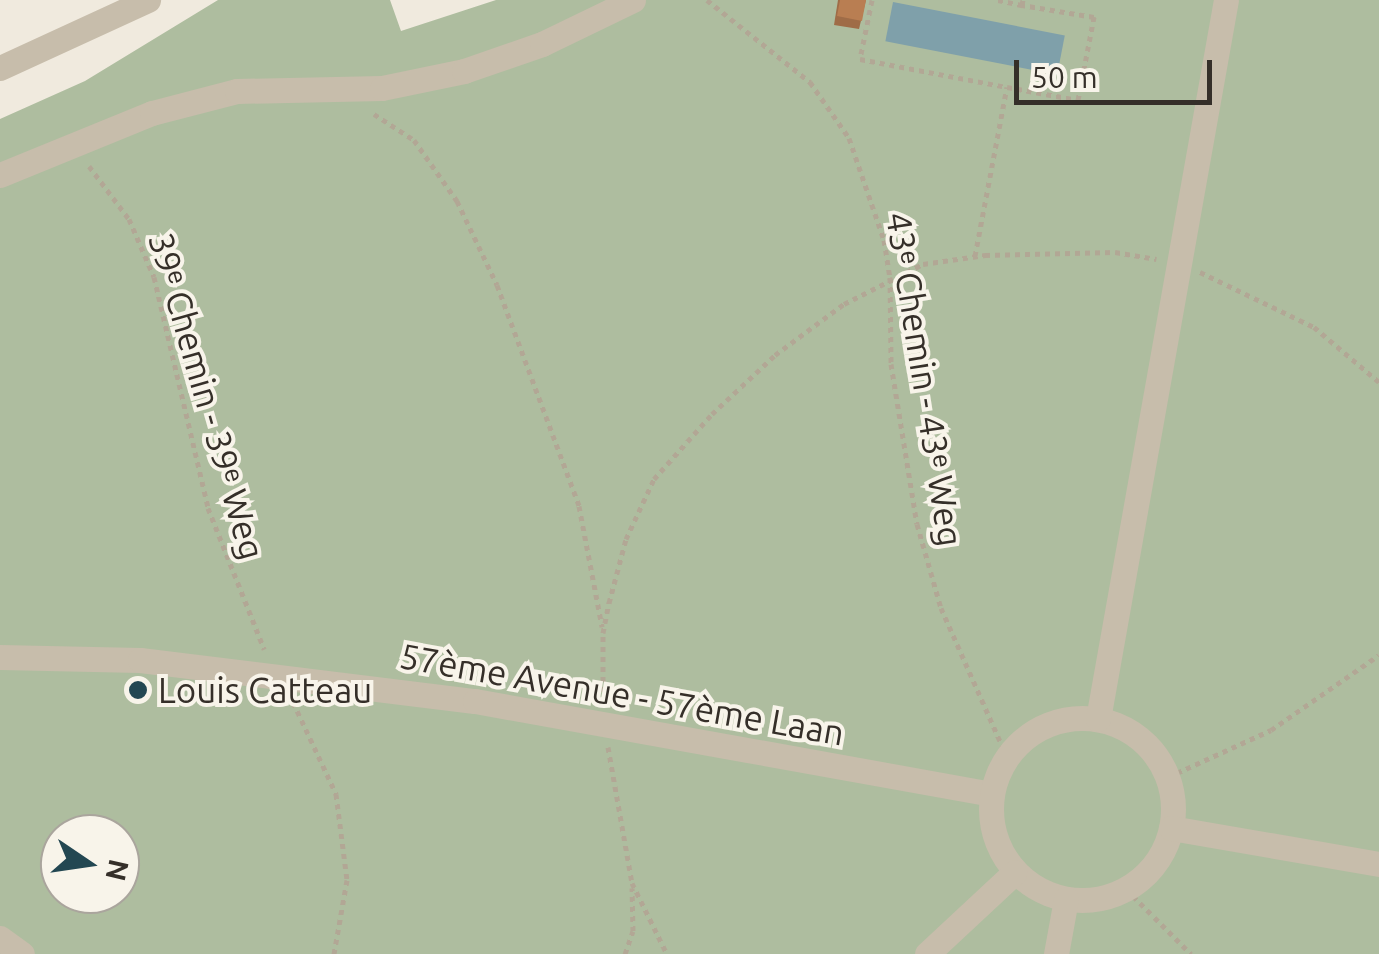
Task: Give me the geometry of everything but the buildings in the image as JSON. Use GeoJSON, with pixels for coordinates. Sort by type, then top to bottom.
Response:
{"type":"FeatureCollection","features":[{"type":"Feature","properties":{"kind":"street"},"geometry":{"type":"LineString","coordinates":[[111,0],[148,0]]}},
{"type":"Feature","properties":{"kind":"street"},"geometry":{"type":"LineString","coordinates":[[0,68],[148,0]]}},
{"type":"Feature","properties":{"kind":"street"},"geometry":{"type":"LineString","coordinates":[[0,175],[152,114],[237,90],[332,92],[382,88],[464,71],[542,44],[633,0]]}},
{"type":"Feature","properties":{"kind":"street"},"geometry":{"type":"LineString","coordinates":[[1098,718],[1226,0]]}},
{"type":"Feature","properties":{"kind":"street","name":"57ème Avenue - 57ème Laan"},"geometry":{"type":"LineString","coordinates":[[0,657],[74,656],[274,674],[474,701],[992,794]]}},
{"type":"Feature","properties":{"kind":"street"},"geometry":{"type":"LineString","coordinates":[[1067,718],[1098,718],[1128,729],[1168,777],[1173,802],[1172,828],[1147,874],[1126,890],[1096,900],[1066,900],[1030,885],[1015,872],[992,829],[992,794],[1007,757],[1038,728],[1067,718]]}},
{"type":"Feature","properties":{"kind":"street"},"geometry":{"type":"LineString","coordinates":[[1172,828],[1379,864]]}},
{"type":"Feature","properties":{"kind":"street"},"geometry":{"type":"LineString","coordinates":[[927,954],[1015,872]]}},
{"type":"Feature","properties":{"kind":"street"},"geometry":{"type":"LineString","coordinates":[[1056,954],[1066,900]]}},
{"type":"Feature","properties":{"kind":"street"},"geometry":{"type":"LineString","coordinates":[[0,938],[22,954]]}},
{"type":"Feature","properties":{"kind":"path","name":"43ᵉ Chemin - 43ᵉ Weg"},"geometry":{"type":"LineString","coordinates":[[707,0],[768,44],[831,108],[864,180],[884,240],[890,277],[891,364],[917,524],[942,608],[1007,757]]}},
{"type":"Feature","properties":{"kind":"path"},"geometry":{"type":"LineString","coordinates":[[872,0],[860,59],[1078,100],[1094,18],[998,0]]}},
{"type":"Feature","properties":{"kind":"path"},"geometry":{"type":"LineString","coordinates":[[975,256],[1006,87]]}},
{"type":"Feature","properties":{"kind":"path"},"geometry":{"type":"LineString","coordinates":[[332,92],[414,140],[457,201],[497,285],[579,506],[602,633],[604,726],[632,883],[633,931],[625,954]]}},
{"type":"Feature","properties":{"kind":"path","name":"39ᵉ Chemin - 39ᵉ Weg"},"geometry":{"type":"LineString","coordinates":[[71,144],[129,218],[154,277],[208,508],[274,674],[300,714],[336,794],[346,880],[334,954]]}},
{"type":"Feature","properties":{"kind":"path"},"geometry":{"type":"LineString","coordinates":[[602,633],[626,539],[654,479],[712,414],[776,355],[844,304],[890,277],[923,264],[975,256],[1115,252],[1179,263],[1314,328],[1379,382]]}},
{"type":"Feature","properties":{"kind":"path"},"geometry":{"type":"LineString","coordinates":[[1168,777],[1271,730],[1379,655]]}},
{"type":"Feature","properties":{"kind":"path"},"geometry":{"type":"LineString","coordinates":[[632,883],[666,954]]}},
{"type":"Feature","properties":{"kind":"path"},"geometry":{"type":"LineString","coordinates":[[1126,890],[1190,954]]}},
{"type":"Feature","properties":{"kind":"green space"},"geometry":{"type":"Polygon","coordinates":[[[218,0],[390,0],[401,31],[496,0],[1379,0],[1379,954],[0,954],[0,119],[85,81],[218,0]]]}},
{"type":"Feature","properties":{"kind":"water"},"geometry":{"type":"Polygon","coordinates":[[[893,2],[1065,35],[1057,75],[885,41],[893,2]]]}},
{"type":"Feature","properties":{"kind":"place","name":"Louis Catteau"},"geometry":{"type":"Point","coordinates":[138,690]}}]}
